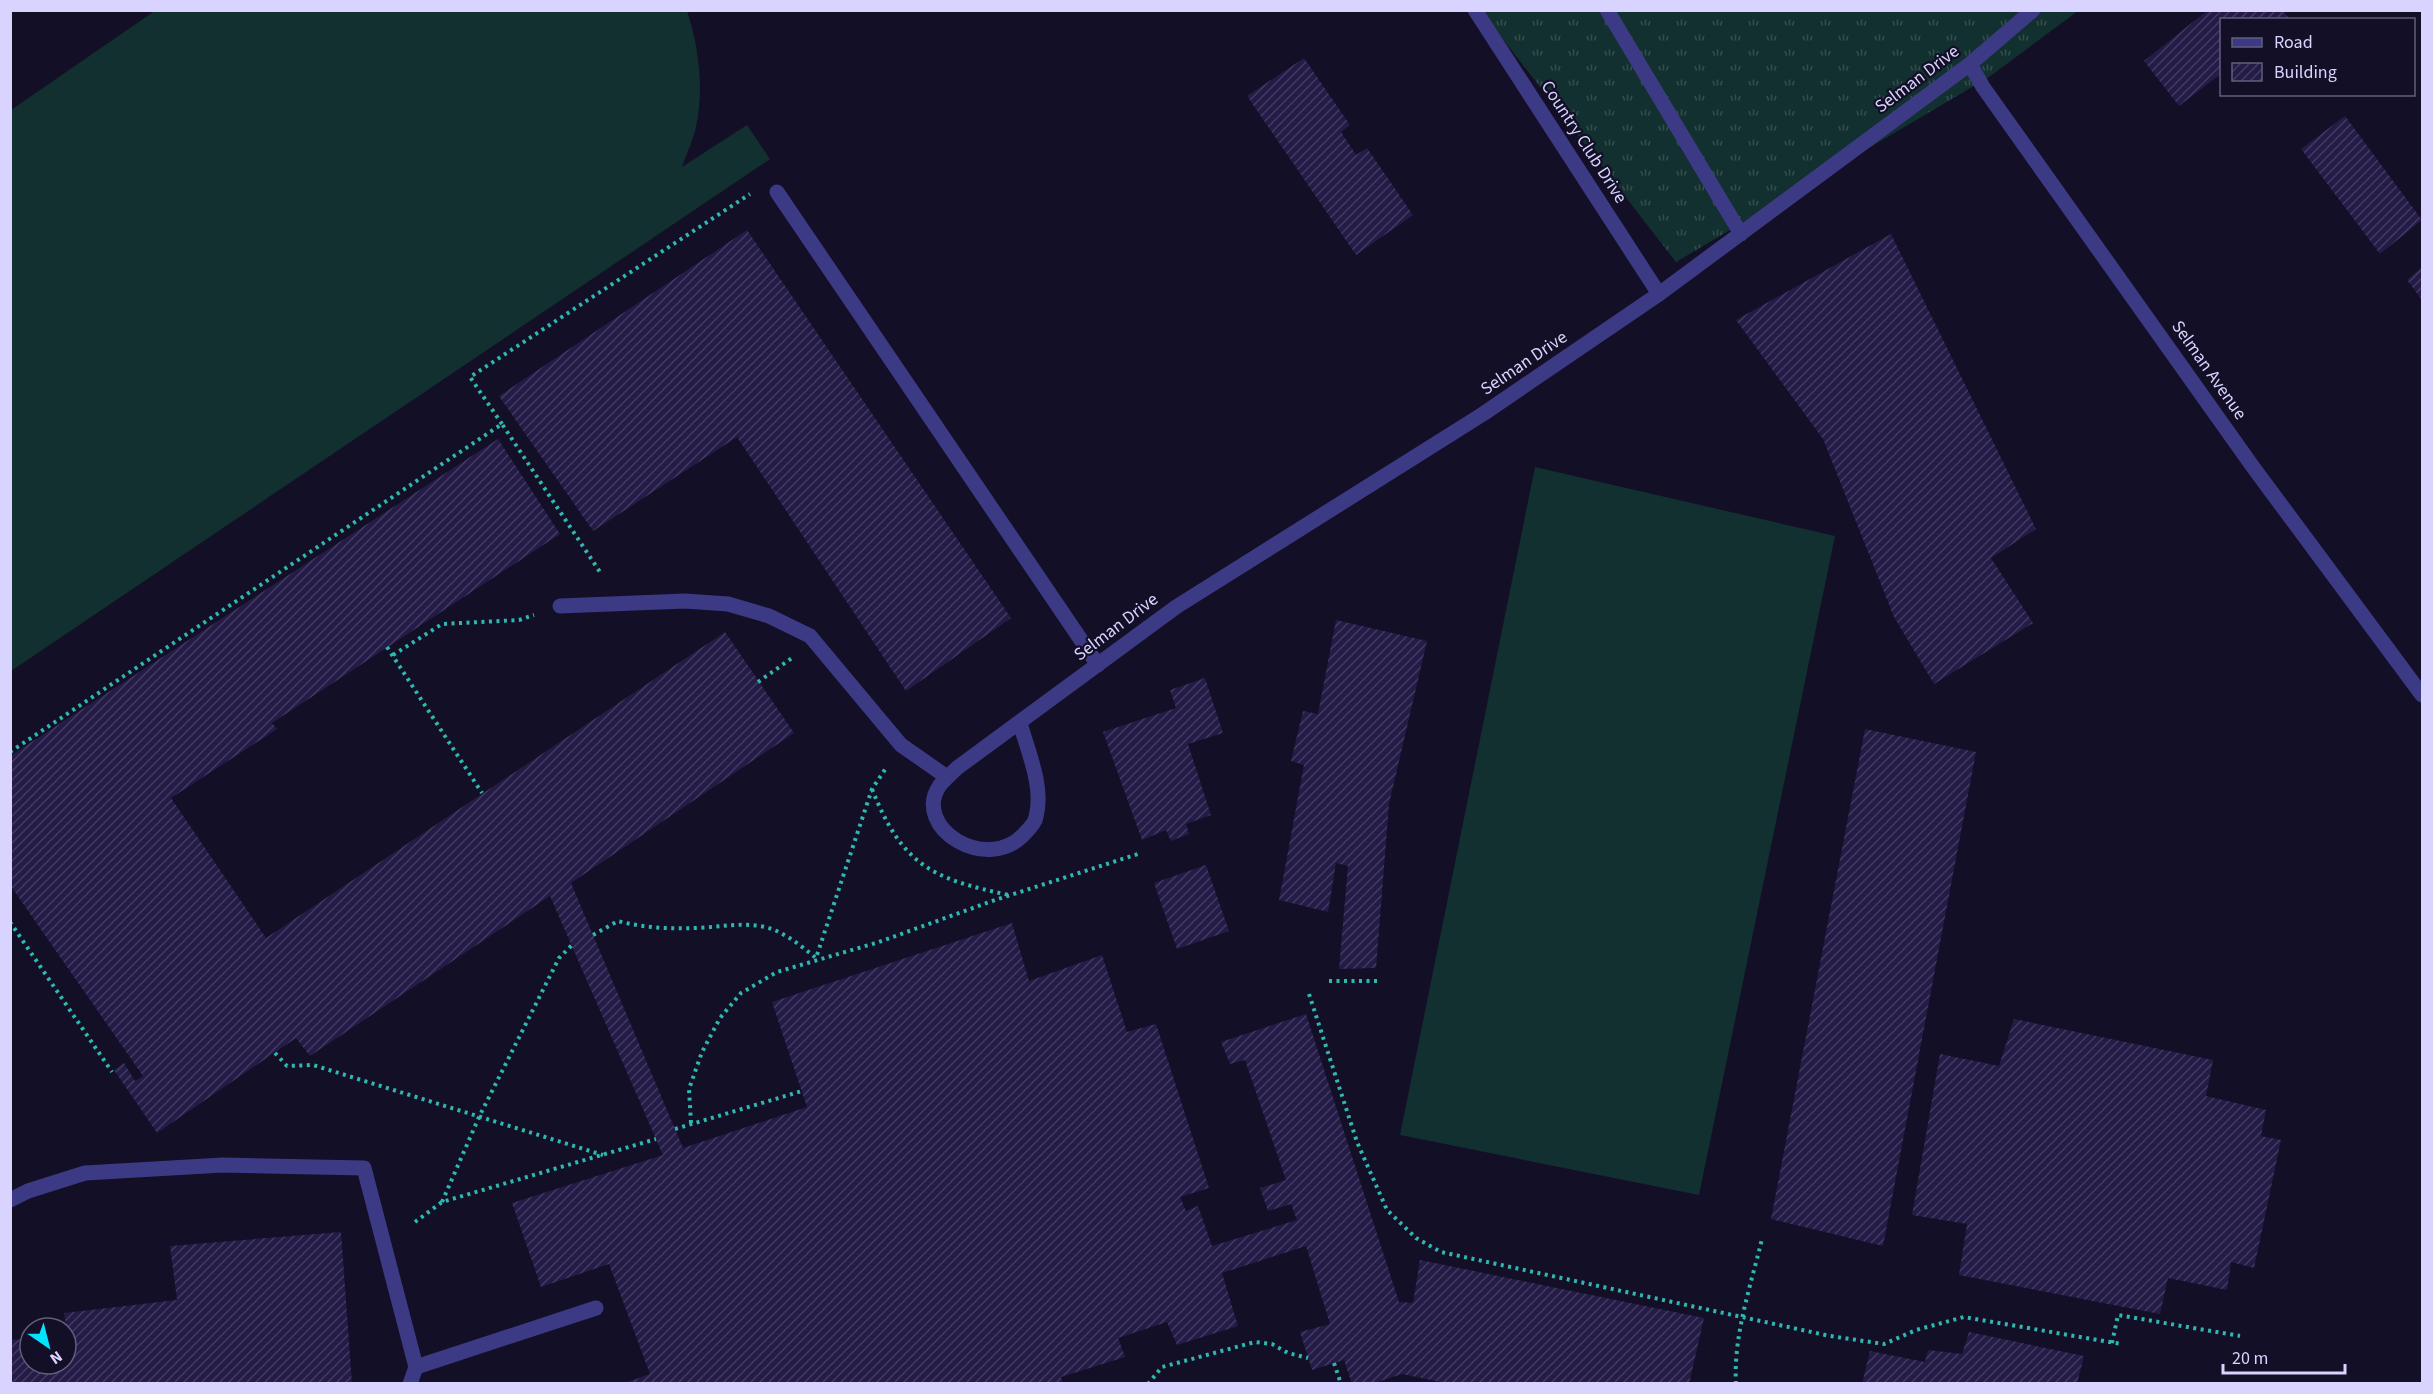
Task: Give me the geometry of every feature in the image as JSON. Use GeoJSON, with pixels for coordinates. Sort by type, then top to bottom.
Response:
{"type":"FeatureCollection","features":[{"type":"Feature","properties":{"kind":"street","name":"Country Club Drive"},"geometry":{"type":"LineString","coordinates":[[1475,10],[1659,294]]}},
{"type":"Feature","properties":{"kind":"street"},"geometry":{"type":"LineString","coordinates":[[1607,10],[1741,234]]}},
{"type":"Feature","properties":{"kind":"street","name":"Selman Drive"},"geometry":{"type":"LineString","coordinates":[[1020,723],[1035,774],[1039,801],[1036,820],[1023,836],[1007,847],[979,851],[956,841],[939,825],[933,808],[939,787],[948,777],[1020,723],[1098,665],[1208,585],[1482,414],[1659,294],[1970,64],[2033,10]]}},
{"type":"Feature","properties":{"kind":"street","name":"Selman Avenue"},"geometry":{"type":"LineString","coordinates":[[1970,64],[1983,87],[2253,467],[2422,695]]}},
{"type":"Feature","properties":{"kind":"street"},"geometry":{"type":"LineString","coordinates":[[777,192],[1098,665]]}},
{"type":"Feature","properties":{"kind":"street"},"geometry":{"type":"LineString","coordinates":[[560,606],[685,601],[729,604],[769,616],[810,636],[901,745],[948,777]]}},
{"type":"Feature","properties":{"kind":"street"},"geometry":{"type":"LineString","coordinates":[[10,1200],[28,1191],[85,1173],[223,1165],[363,1168],[416,1367],[410,1383]]}},
{"type":"Feature","properties":{"kind":"street"},"geometry":{"type":"LineString","coordinates":[[416,1367],[596,1308]]}},
{"type":"Feature","properties":{"kind":"path"},"geometry":{"type":"LineString","coordinates":[[620,603],[470,377],[770,182],[777,192]]}},
{"type":"Feature","properties":{"kind":"path"},"geometry":{"type":"LineString","coordinates":[[10,752],[502,424]]}},
{"type":"Feature","properties":{"kind":"path"},"geometry":{"type":"LineString","coordinates":[[393,655],[442,624],[519,620],[560,606]]}},
{"type":"Feature","properties":{"kind":"path"},"geometry":{"type":"LineString","coordinates":[[758,682],[815,643]]}},
{"type":"Feature","properties":{"kind":"path"},"geometry":{"type":"LineString","coordinates":[[387,647],[482,794]]}},
{"type":"Feature","properties":{"kind":"path"},"geometry":{"type":"LineString","coordinates":[[816,958],[872,789],[901,745]]}},
{"type":"Feature","properties":{"kind":"path"},"geometry":{"type":"LineString","coordinates":[[691,1123],[689,1089],[702,1052],[720,1018],[741,993],[777,972],[816,958],[879,942],[995,900],[1141,853]]}},
{"type":"Feature","properties":{"kind":"path"},"geometry":{"type":"LineString","coordinates":[[593,935],[618,921],[638,926],[663,928],[741,924],[767,928],[789,937],[816,958]]}},
{"type":"Feature","properties":{"kind":"path"},"geometry":{"type":"LineString","coordinates":[[10,922],[112,1072]]}},
{"type":"Feature","properties":{"kind":"path"},"geometry":{"type":"LineString","coordinates":[[442,1202],[479,1117],[559,958],[572,945]]}},
{"type":"Feature","properties":{"kind":"path"},"geometry":{"type":"LineString","coordinates":[[1329,981],[1382,981]]}},
{"type":"Feature","properties":{"kind":"path"},"geometry":{"type":"LineString","coordinates":[[1309,994],[1357,1142],[1387,1210],[1416,1238],[1441,1252],[1743,1317],[1884,1344],[1916,1330],[1964,1317],[2121,1344]]}},
{"type":"Feature","properties":{"kind":"path"},"geometry":{"type":"LineString","coordinates":[[274,1053],[287,1066],[313,1065],[603,1155]]}},
{"type":"Feature","properties":{"kind":"path"},"geometry":{"type":"LineString","coordinates":[[675,1129],[802,1092]]}},
{"type":"Feature","properties":{"kind":"path"},"geometry":{"type":"LineString","coordinates":[[415,1222],[442,1202],[656,1139]]}},
{"type":"Feature","properties":{"kind":"path"},"geometry":{"type":"LineString","coordinates":[[1736,1383],[1735,1370],[1743,1317],[1762,1239]]}},
{"type":"Feature","properties":{"kind":"path"},"geometry":{"type":"LineString","coordinates":[[2112,1343],[2118,1315],[2240,1336]]}},
{"type":"Feature","properties":{"kind":"path"},"geometry":{"type":"LineString","coordinates":[[1148,1383],[1162,1367],[1255,1342],[1272,1344],[1288,1353],[1308,1358]]}},
{"type":"Feature","properties":{"kind":"path"},"geometry":{"type":"LineString","coordinates":[[1334,1363],[1341,1383]]}},
{"type":"Feature","properties":{"kind":"green space"},"geometry":{"type":"Polygon","coordinates":[[[156,10],[687,11],[695,39],[700,98],[695,132],[682,167],[747,125],[770,159],[11,671],[11,110],[156,10]]]}},
{"type":"Feature","properties":{"kind":"green space"},"geometry":{"type":"Polygon","coordinates":[[[1481,11],[2078,11],[1989,77],[1676,262],[1481,11]]]}},
{"type":"Feature","properties":{"kind":"green space"},"geometry":{"type":"Polygon","coordinates":[[[1535,467],[1835,536],[1699,1195],[1400,1135],[1535,467]]]}},
{"type":"Feature","properties":{"kind":"building"},"geometry":{"type":"Polygon","coordinates":[[[2208,10],[2283,10],[2289,18],[2220,18],[2220,75],[2179,106],[2144,61],[2208,10]]]}},
{"type":"Feature","properties":{"kind":"building"},"geometry":{"type":"Polygon","coordinates":[[[1304,58],[1350,125],[1341,132],[1356,155],[1367,148],[1413,215],[1356,255],[1247,96],[1304,58]]]}},
{"type":"Feature","properties":{"kind":"building"},"geometry":{"type":"Polygon","coordinates":[[[2345,116],[2422,220],[2380,254],[2301,149],[2345,116]]]}},
{"type":"Feature","properties":{"kind":"building"},"geometry":{"type":"Polygon","coordinates":[[[747,230],[1011,618],[906,691],[737,437],[593,531],[499,396],[747,230]]]}},
{"type":"Feature","properties":{"kind":"building"},"geometry":{"type":"Polygon","coordinates":[[[1891,234],[2036,529],[1991,558],[2033,623],[1934,684],[1894,617],[1823,439],[1736,320],[1891,234]]]}},
{"type":"Feature","properties":{"kind":"building"},"geometry":{"type":"Polygon","coordinates":[[[2422,267],[2422,300],[2407,280],[2422,267]]]}},
{"type":"Feature","properties":{"kind":"building"},"geometry":{"type":"Polygon","coordinates":[[[498,439],[560,534],[272,723],[277,729],[171,798],[266,938],[725,632],[794,733],[571,883],[683,1148],[807,1107],[772,1002],[1012,923],[1029,981],[1102,955],[1127,1032],[1156,1024],[1209,1188],[1180,1197],[1186,1211],[1198,1206],[1212,1246],[1297,1220],[1291,1204],[1268,1211],[1260,1188],[1286,1180],[1245,1060],[1230,1064],[1221,1042],[1306,1014],[1399,1302],[1413,1303],[1420,1260],[1704,1318],[1689,1384],[1450,1384],[1402,1374],[1371,1384],[1352,1384],[1344,1360],[1312,1370],[1300,1332],[1330,1324],[1306,1246],[1222,1273],[1238,1326],[1177,1345],[1167,1322],[1118,1338],[1125,1357],[1061,1377],[1063,1384],[622,1384],[650,1374],[609,1264],[541,1287],[512,1203],[663,1155],[550,896],[310,1056],[296,1038],[157,1133],[114,1070],[124,1063],[135,1081],[143,1076],[10,885],[10,756],[498,439]]]}},
{"type":"Feature","properties":{"kind":"building"},"geometry":{"type":"Polygon","coordinates":[[[1336,620],[1427,641],[1389,804],[1376,968],[1339,969],[1348,866],[1336,863],[1328,912],[1279,900],[1304,765],[1291,761],[1303,711],[1318,714],[1336,620]]]}},
{"type":"Feature","properties":{"kind":"building"},"geometry":{"type":"Polygon","coordinates":[[[1205,678],[1223,733],[1188,744],[1211,815],[1186,824],[1189,834],[1171,841],[1166,830],[1142,840],[1103,732],[1176,708],[1170,690],[1205,678]]]}},
{"type":"Feature","properties":{"kind":"building"},"geometry":{"type":"Polygon","coordinates":[[[1865,729],[1976,752],[1883,1246],[1771,1219],[1865,729]]]}},
{"type":"Feature","properties":{"kind":"building"},"geometry":{"type":"Polygon","coordinates":[[[1206,865],[1229,931],[1177,949],[1154,883],[1206,865]]]}},
{"type":"Feature","properties":{"kind":"building"},"geometry":{"type":"Polygon","coordinates":[[[2014,1019],[2213,1060],[2206,1096],[2266,1110],[2261,1136],[2281,1140],[2254,1268],[2231,1262],[2227,1290],[2168,1278],[2160,1314],[1959,1275],[1967,1224],[1912,1215],[1940,1054],[1999,1066],[2014,1019]]]}},
{"type":"Feature","properties":{"kind":"building"},"geometry":{"type":"Polygon","coordinates":[[[341,1232],[352,1384],[10,1384],[10,1340],[18,1340],[18,1376],[78,1376],[78,1316],[64,1316],[64,1313],[177,1300],[170,1246],[341,1232]]]}},
{"type":"Feature","properties":{"kind":"building"},"geometry":{"type":"Polygon","coordinates":[[[1969,1332],[2084,1356],[2077,1384],[1862,1384],[1870,1351],[1925,1362],[1928,1350],[1962,1354],[1969,1332]]]}}]}
